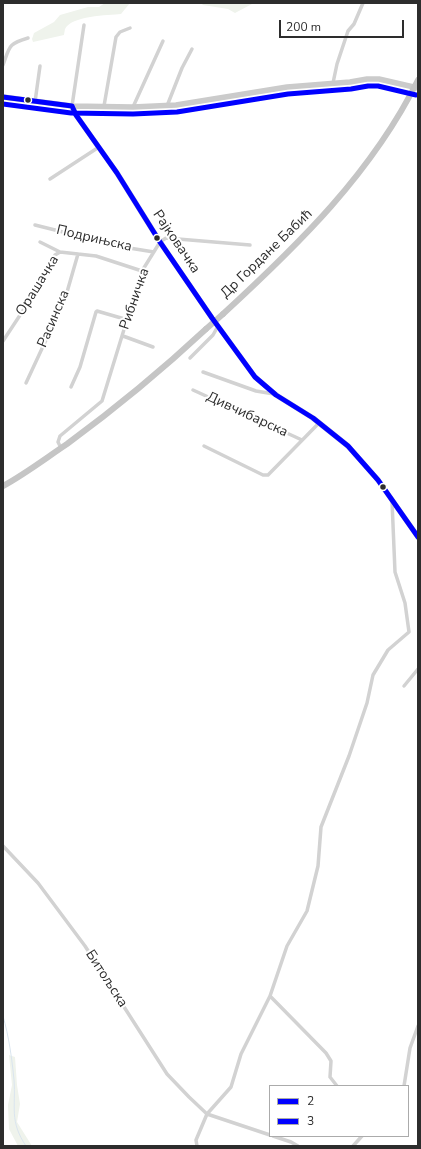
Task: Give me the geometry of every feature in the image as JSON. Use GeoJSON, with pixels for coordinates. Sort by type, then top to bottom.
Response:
{"type":"FeatureCollection","features":[{"type":"Feature","properties":{"kind":"main road"},"geometry":{"type":"LineString","coordinates":[[3,97],[72,106],[133,107],[167,106],[287,87],[366,79],[379,79],[416,88]]}},
{"type":"Feature","properties":{"kind":"main road","name":"Др Гордане Бабић"},"geometry":{"type":"LineString","coordinates":[[3,486],[61,448],[134,392],[206,329],[305,236],[336,201],[380,145],[416,88],[418,80]]}},
{"type":"Feature","properties":{"kind":"main road","name":"Рајковачка"},"geometry":{"type":"LineString","coordinates":[[72,106],[76,115],[99,146],[160,242],[255,377],[274,394],[319,423],[343,441],[362,460],[418,537]]}},
{"type":"Feature","properties":{"kind":"street"},"geometry":{"type":"LineString","coordinates":[[333,83],[337,64],[348,31],[354,24],[363,3]]}},
{"type":"Feature","properties":{"kind":"street"},"geometry":{"type":"LineString","coordinates":[[72,106],[84,25]]}},
{"type":"Feature","properties":{"kind":"street"},"geometry":{"type":"LineString","coordinates":[[104,106],[116,37],[120,32],[130,28]]}},
{"type":"Feature","properties":{"kind":"street"},"geometry":{"type":"LineString","coordinates":[[3,65],[4,58],[13,43],[28,38]]}},
{"type":"Feature","properties":{"kind":"street"},"geometry":{"type":"LineString","coordinates":[[133,107],[163,41]]}},
{"type":"Feature","properties":{"kind":"street"},"geometry":{"type":"LineString","coordinates":[[167,106],[182,68],[192,49]]}},
{"type":"Feature","properties":{"kind":"street"},"geometry":{"type":"LineString","coordinates":[[35,102],[40,66]]}},
{"type":"Feature","properties":{"kind":"street"},"geometry":{"type":"LineString","coordinates":[[50,179],[99,146]]}},
{"type":"Feature","properties":{"kind":"street","name":"Подрињска"},"geometry":{"type":"LineString","coordinates":[[35,225],[123,247],[154,252]]}},
{"type":"Feature","properties":{"kind":"street"},"geometry":{"type":"LineString","coordinates":[[160,242],[166,238],[250,245]]}},
{"type":"Feature","properties":{"kind":"street","name":"Подрињска"},"geometry":{"type":"LineString","coordinates":[[40,242],[60,252],[90,254],[142,271]]}},
{"type":"Feature","properties":{"kind":"street","name":"Рибничка"},"geometry":{"type":"LineString","coordinates":[[61,448],[58,442],[60,436],[102,402],[142,271],[160,242]]}},
{"type":"Feature","properties":{"kind":"street","name":"Орашачка"},"geometry":{"type":"LineString","coordinates":[[3,341],[30,300],[55,255],[60,252]]}},
{"type":"Feature","properties":{"kind":"street","name":"Расинска"},"geometry":{"type":"LineString","coordinates":[[26,383],[65,300],[78,254]]}},
{"type":"Feature","properties":{"kind":"street"},"geometry":{"type":"LineString","coordinates":[[70,386],[80,367],[96,312],[97,311],[128,320]]}},
{"type":"Feature","properties":{"kind":"street"},"geometry":{"type":"LineString","coordinates":[[190,358],[213,335],[218,326]]}},
{"type":"Feature","properties":{"kind":"street","name":"Рибничка"},"geometry":{"type":"LineString","coordinates":[[123,336],[153,347]]}},
{"type":"Feature","properties":{"kind":"street"},"geometry":{"type":"LineString","coordinates":[[203,372],[256,391],[274,394]]}},
{"type":"Feature","properties":{"kind":"street","name":"Дивчибарска"},"geometry":{"type":"LineString","coordinates":[[193,390],[302,440]]}},
{"type":"Feature","properties":{"kind":"street"},"geometry":{"type":"LineString","coordinates":[[204,446],[263,475],[268,475],[319,423]]}},
{"type":"Feature","properties":{"kind":"street"},"geometry":{"type":"LineString","coordinates":[[197,1146],[196,1140],[207,1114],[231,1087],[241,1054],[270,996],[287,946],[307,911],[318,866],[321,827],[349,756],[366,703],[373,675],[388,650],[409,632],[405,603],[395,572],[392,500]]}},
{"type":"Feature","properties":{"kind":"street"},"geometry":{"type":"LineString","coordinates":[[404,686],[418,669]]}},
{"type":"Feature","properties":{"kind":"street","name":"Битољска"},"geometry":{"type":"LineString","coordinates":[[3,846],[38,883],[85,946],[167,1074],[207,1114]]}},
{"type":"Feature","properties":{"kind":"street"},"geometry":{"type":"LineString","coordinates":[[270,996],[326,1053],[330,1061],[330,1077],[336,1085]]}},
{"type":"Feature","properties":{"kind":"street"},"geometry":{"type":"LineString","coordinates":[[404,1085],[410,1048],[418,1026]]}},
{"type":"Feature","properties":{"kind":"street"},"geometry":{"type":"LineString","coordinates":[[207,1114],[269,1135]]}},
{"type":"Feature","properties":{"kind":"street"},"geometry":{"type":"LineString","coordinates":[[274,1137],[291,1142],[298,1146]]}},
{"type":"Feature","properties":{"kind":"street"},"geometry":{"type":"LineString","coordinates":[[353,1146],[361,1137]]}},
{"type":"Feature","properties":{"kind":"shaded area"},"geometry":{"type":"Polygon","coordinates":[[[105,3],[130,3],[121,14],[90,17],[74,21],[65,29],[64,35],[33,42],[32,39],[34,33],[54,22],[60,15],[88,7],[99,7],[105,3]]]}},
{"type":"Feature","properties":{"kind":"shaded area"},"geometry":{"type":"Polygon","coordinates":[[[201,3],[252,4],[235,13],[228,9],[203,5],[201,3]]]}},
{"type":"Feature","properties":{"kind":"shaded area"},"geometry":{"type":"Polygon","coordinates":[[[9,1055],[15,1057],[20,1104],[17,1122],[32,1146],[18,1146],[9,1129],[8,1105],[12,1085],[9,1055]]]}},
{"type":"Feature","properties":{"kind":"waterway"},"geometry":{"type":"LineString","coordinates":[[3,1016],[9,1040],[14,1080],[15,1121],[17,1129],[26,1146]]}},
{"type":"Feature","properties":{"kind":"transit line","name":"3"},"geometry":{"type":"LineString","coordinates":[[3,104],[71,113],[133,114],[177,112],[288,94],[351,89],[368,86],[378,86],[416,95]]}},
{"type":"Feature","properties":{"kind":"transit line","name":"2"},"geometry":{"type":"LineString","coordinates":[[3,97],[72,106]]}},
{"type":"Feature","properties":{"kind":"transit line","name":"2"},"geometry":{"type":"LineString","coordinates":[[72,106],[76,115],[117,173],[160,242],[212,318],[255,377],[276,395],[313,418],[348,446],[378,480],[418,537]]}}]}
